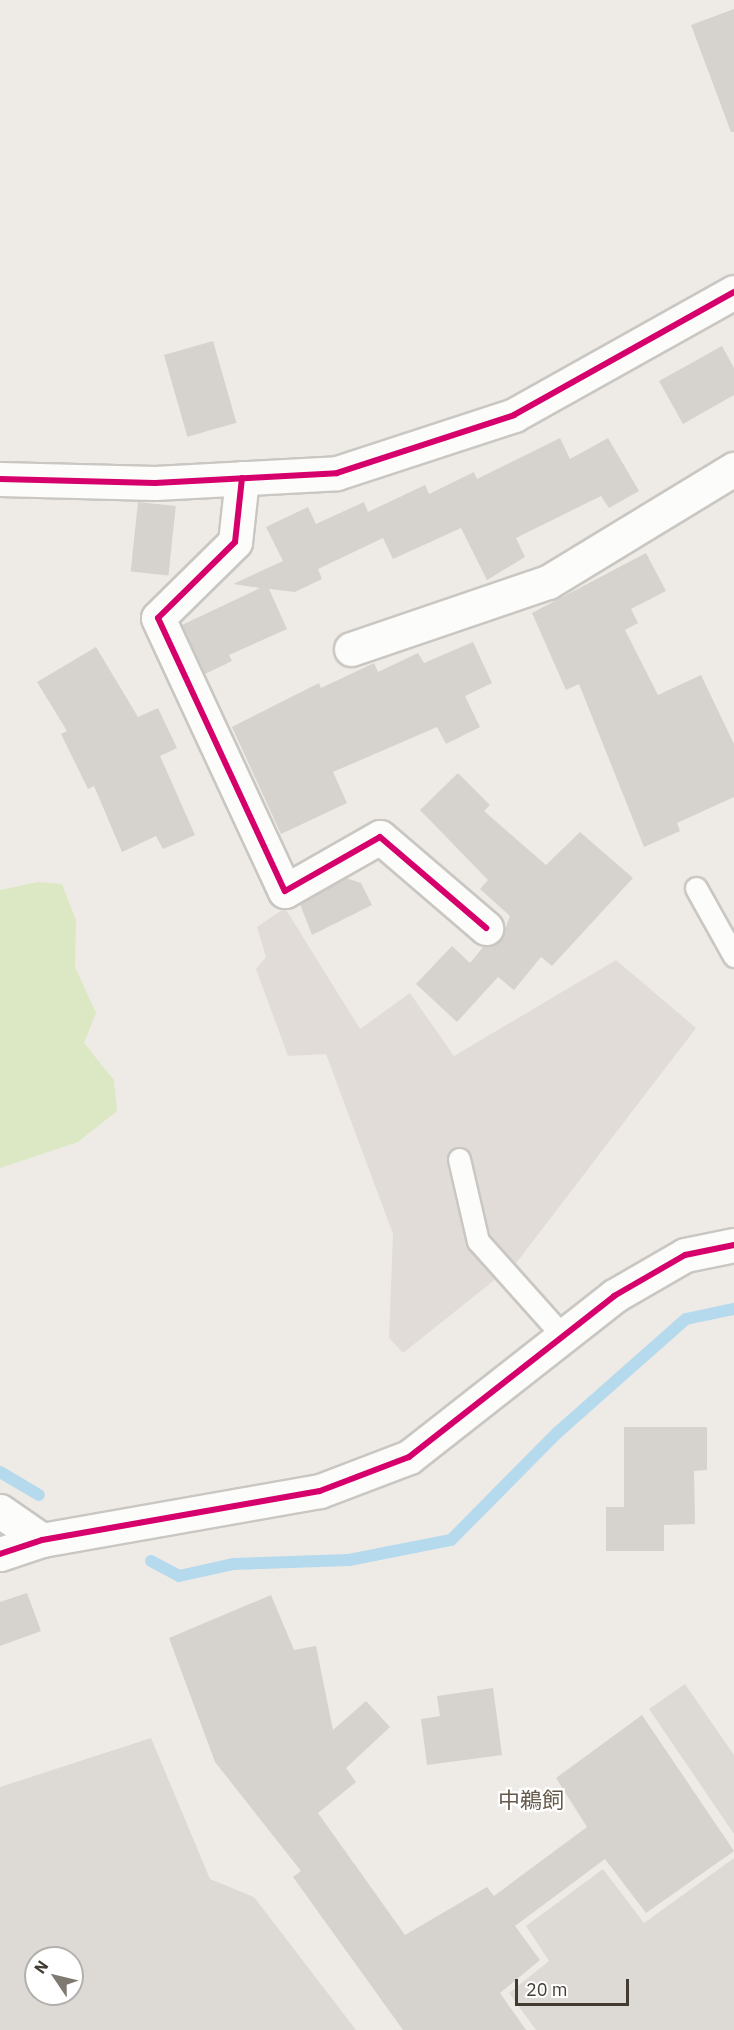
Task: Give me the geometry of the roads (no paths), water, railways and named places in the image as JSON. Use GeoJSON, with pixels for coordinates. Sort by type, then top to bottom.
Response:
{"type":"FeatureCollection","features":[{"type":"Feature","properties":{"kind":"street"},"geometry":{"type":"LineString","coordinates":[[0,479],[155,483],[337,473],[514,415],[734,292]]}},
{"type":"Feature","properties":{"kind":"street"},"geometry":{"type":"LineString","coordinates":[[351,649],[548,582],[734,469]]}},
{"type":"Feature","properties":{"kind":"street"},"geometry":{"type":"LineString","coordinates":[[242,478],[235,542],[158,618],[285,891],[380,837],[486,928]]}},
{"type":"Feature","properties":{"kind":"street"},"geometry":{"type":"LineString","coordinates":[[0,1554],[42,1540],[320,1491],[398,1461],[614,1296],[685,1255],[734,1245]]}},
{"type":"Feature","properties":{"kind":"street"},"geometry":{"type":"LineString","coordinates":[[0,1511],[42,1540]]}},
{"type":"Feature","properties":{"kind":"lane"},"geometry":{"type":"LineString","coordinates":[[696,888],[734,956]]}},
{"type":"Feature","properties":{"kind":"lane"},"geometry":{"type":"LineString","coordinates":[[459,1159],[478,1241],[563,1336]]}},
{"type":"Feature","properties":{"kind":"waterway"},"geometry":{"type":"LineString","coordinates":[[151,1561],[179,1576],[233,1564],[349,1560],[451,1540],[557,1433],[686,1319],[734,1309]]}},
{"type":"Feature","properties":{"kind":"waterway"},"geometry":{"type":"LineString","coordinates":[[0,1472],[39,1495]]}},
{"type":"Feature","properties":{"kind":"district","name":"中鵜飼"},"geometry":{"type":"Point","coordinates":[531,1800]}}]}
